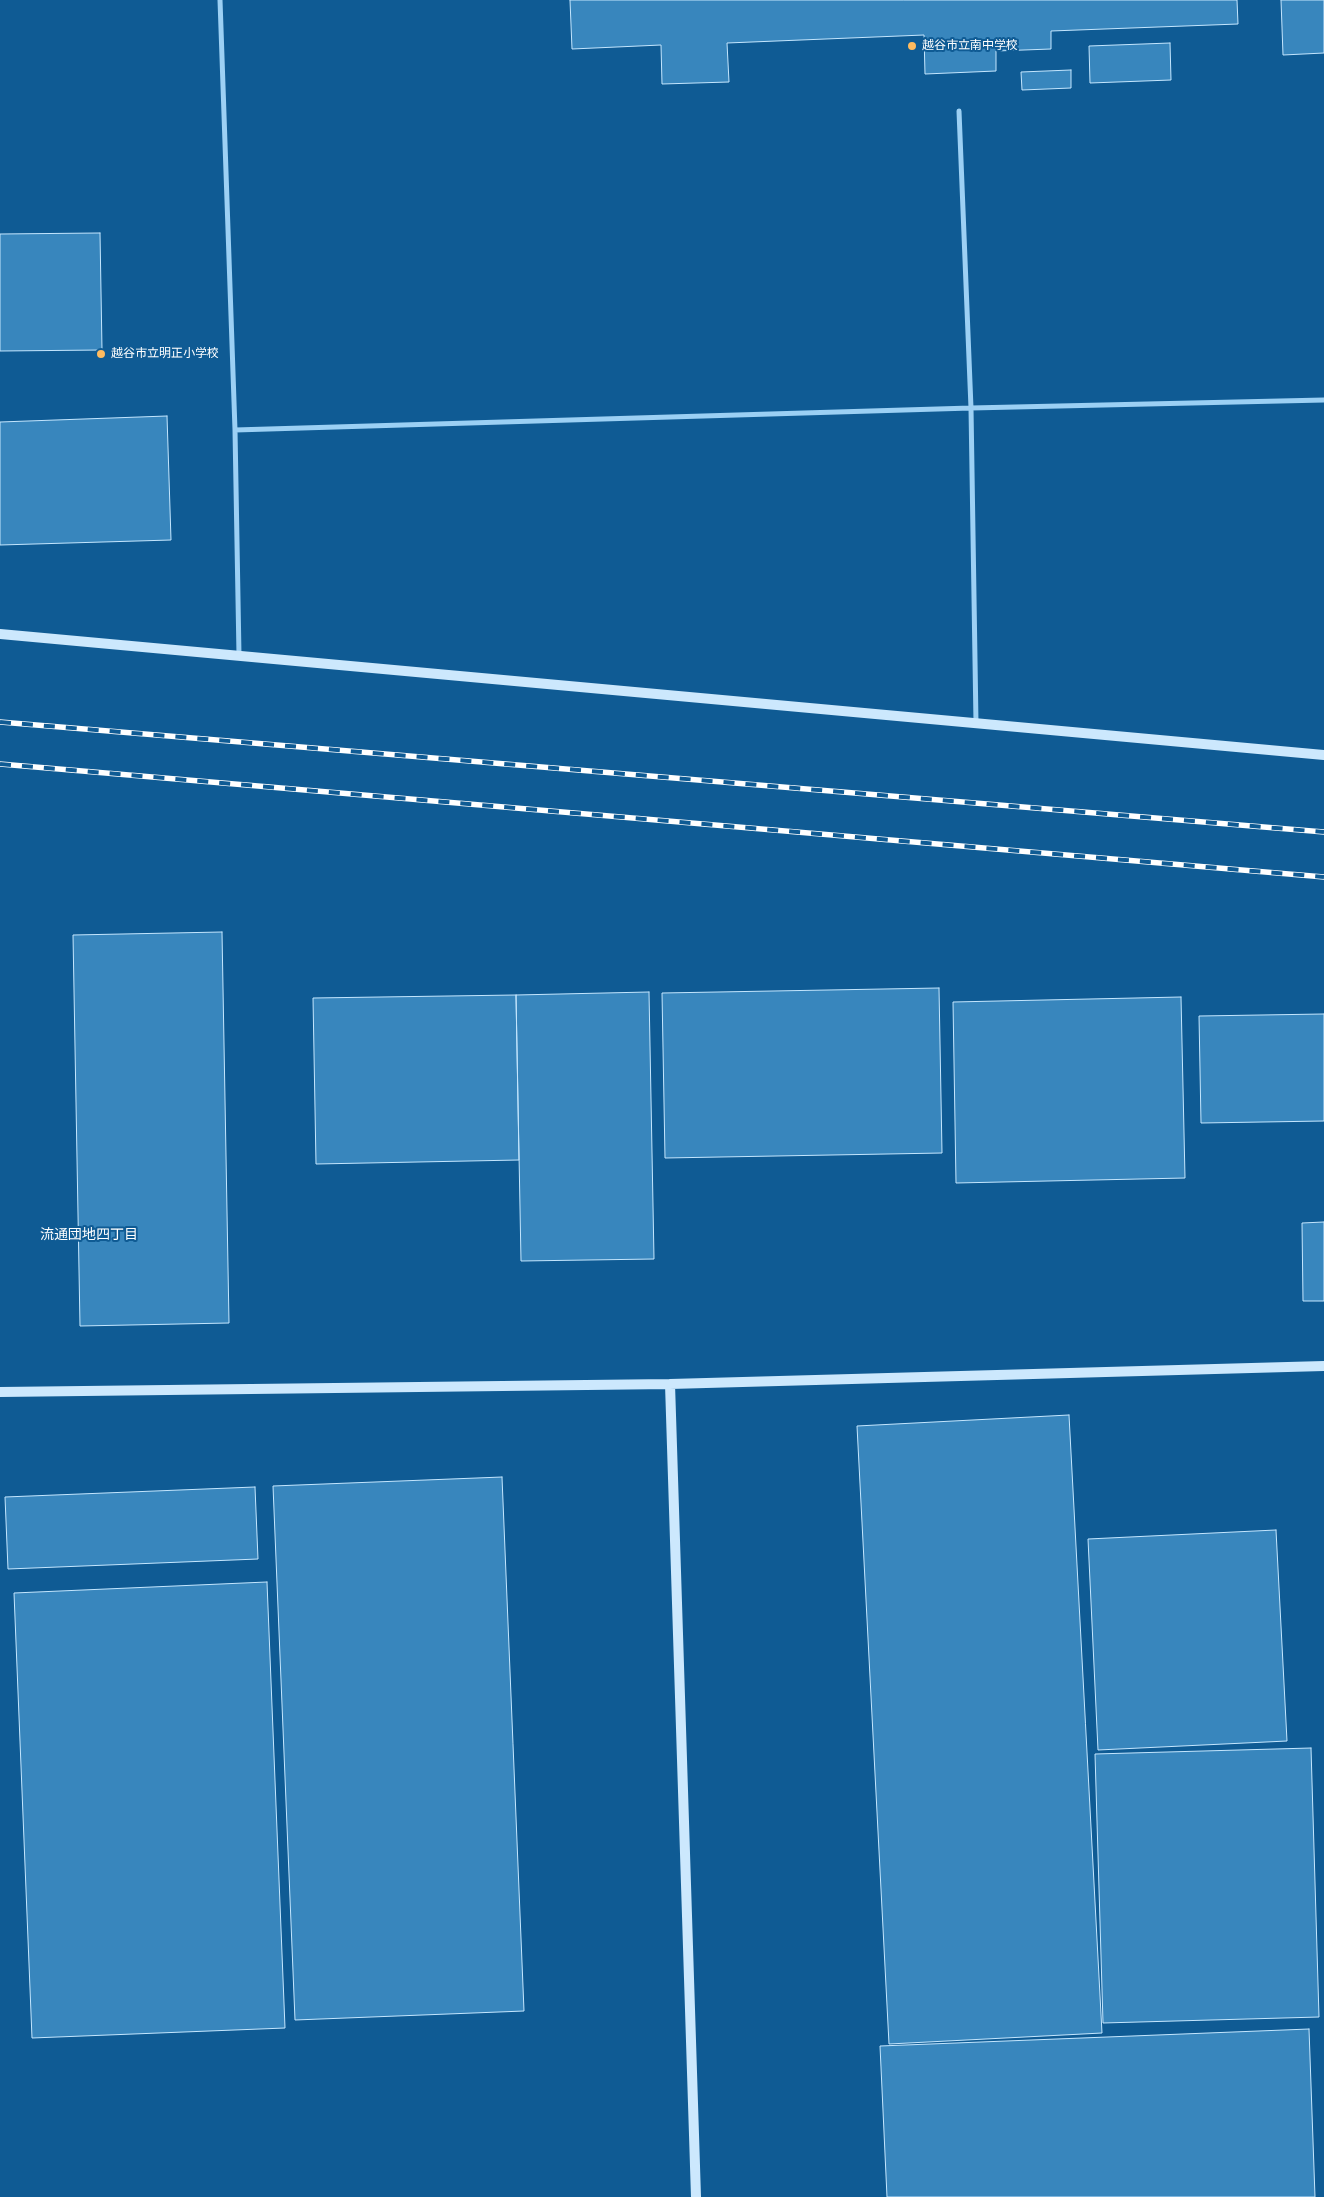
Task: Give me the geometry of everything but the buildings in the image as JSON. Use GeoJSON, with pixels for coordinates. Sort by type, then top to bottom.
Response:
{"type":"FeatureCollection","features":[{"type":"Feature","properties":{"kind":"street"},"geometry":{"type":"LineString","coordinates":[[220,0],[235,430],[239,655]]}},
{"type":"Feature","properties":{"kind":"street"},"geometry":{"type":"LineString","coordinates":[[959,111],[971,408],[976,724]]}},
{"type":"Feature","properties":{"kind":"street"},"geometry":{"type":"LineString","coordinates":[[235,430],[971,408],[1324,400]]}},
{"type":"Feature","properties":{"kind":"street"},"geometry":{"type":"LineString","coordinates":[[0,634],[1324,755]]}},
{"type":"Feature","properties":{"kind":"street"},"geometry":{"type":"LineString","coordinates":[[0,1392],[670,1384],[1324,1366]]}},
{"type":"Feature","properties":{"kind":"street"},"geometry":{"type":"LineString","coordinates":[[670,1384],[696,2197]]}},
{"type":"Feature","properties":{"kind":"railway"},"geometry":{"type":"LineString","coordinates":[[0,722],[1324,832]]}},
{"type":"Feature","properties":{"kind":"railway"},"geometry":{"type":"LineString","coordinates":[[0,764],[1324,877]]}},
{"type":"Feature","properties":{"kind":"place","name":"越谷市立南中学校"},"geometry":{"type":"Point","coordinates":[912,46]}},
{"type":"Feature","properties":{"kind":"place","name":"越谷市立明正小学校"},"geometry":{"type":"Point","coordinates":[101,354]}},
{"type":"Feature","properties":{"kind":"district","name":"流通団地四丁目"},"geometry":{"type":"Point","coordinates":[89,1236]}}]}
